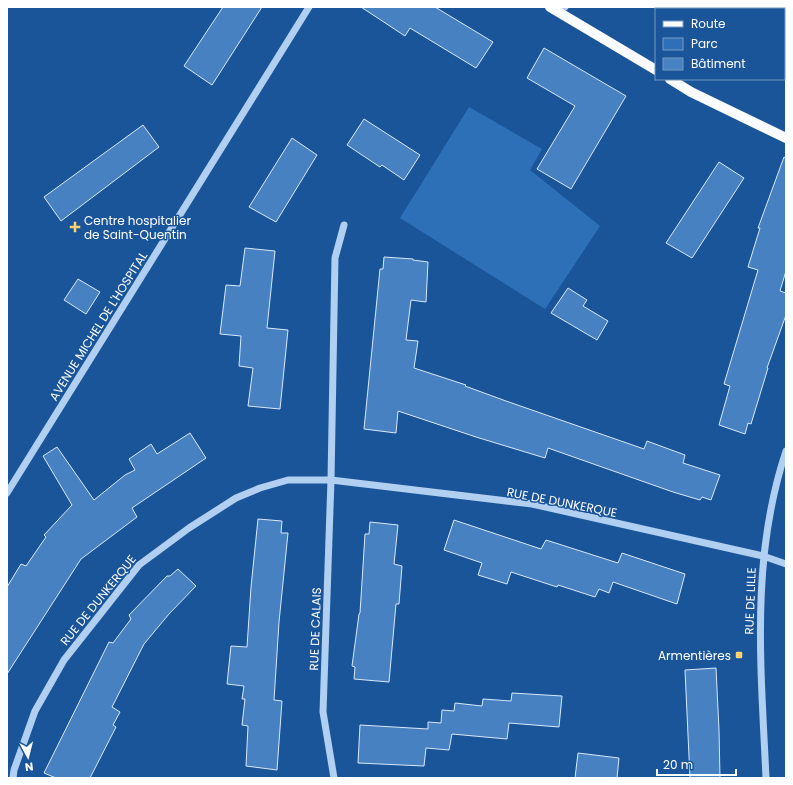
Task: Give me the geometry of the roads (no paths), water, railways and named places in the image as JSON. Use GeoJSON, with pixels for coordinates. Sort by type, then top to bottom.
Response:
{"type":"FeatureCollection","features":[{"type":"Feature","properties":{"kind":"main road"},"geometry":{"type":"LineString","coordinates":[[558,8],[655,69]]}},
{"type":"Feature","properties":{"kind":"main road"},"geometry":{"type":"LineString","coordinates":[[672,80],[691,92],[786,138]]}},
{"type":"Feature","properties":{"kind":"street","name":"AVENUE MICHEL DE L'HOSPITAL"},"geometry":{"type":"LineString","coordinates":[[7,493],[309,7]]}},
{"type":"Feature","properties":{"kind":"street"},"geometry":{"type":"LineString","coordinates":[[331,480],[335,258],[344,224]]}},
{"type":"Feature","properties":{"kind":"street","name":"RUE DE LILLE"},"geometry":{"type":"LineString","coordinates":[[766,778],[760,657],[760,599],[763,556],[777,478],[786,452]]}},
{"type":"Feature","properties":{"kind":"street","name":"RUE DE DUNKERQUE"},"geometry":{"type":"LineString","coordinates":[[13,778],[14,770],[35,711],[64,660],[139,565],[189,528],[236,498],[260,488],[288,480],[331,480],[532,504],[763,556],[786,564]]}},
{"type":"Feature","properties":{"kind":"street","name":"RUE DE CALAIS"},"geometry":{"type":"LineString","coordinates":[[331,480],[324,712],[334,778]]}},
{"type":"Feature","properties":{"kind":"place","name":"Centre hospitalier de Saint-Quentin"},"geometry":{"type":"Point","coordinates":[75,227]}},
{"type":"Feature","properties":{"kind":"place","name":"Armentières"},"geometry":{"type":"Point","coordinates":[739,655]}}]}
